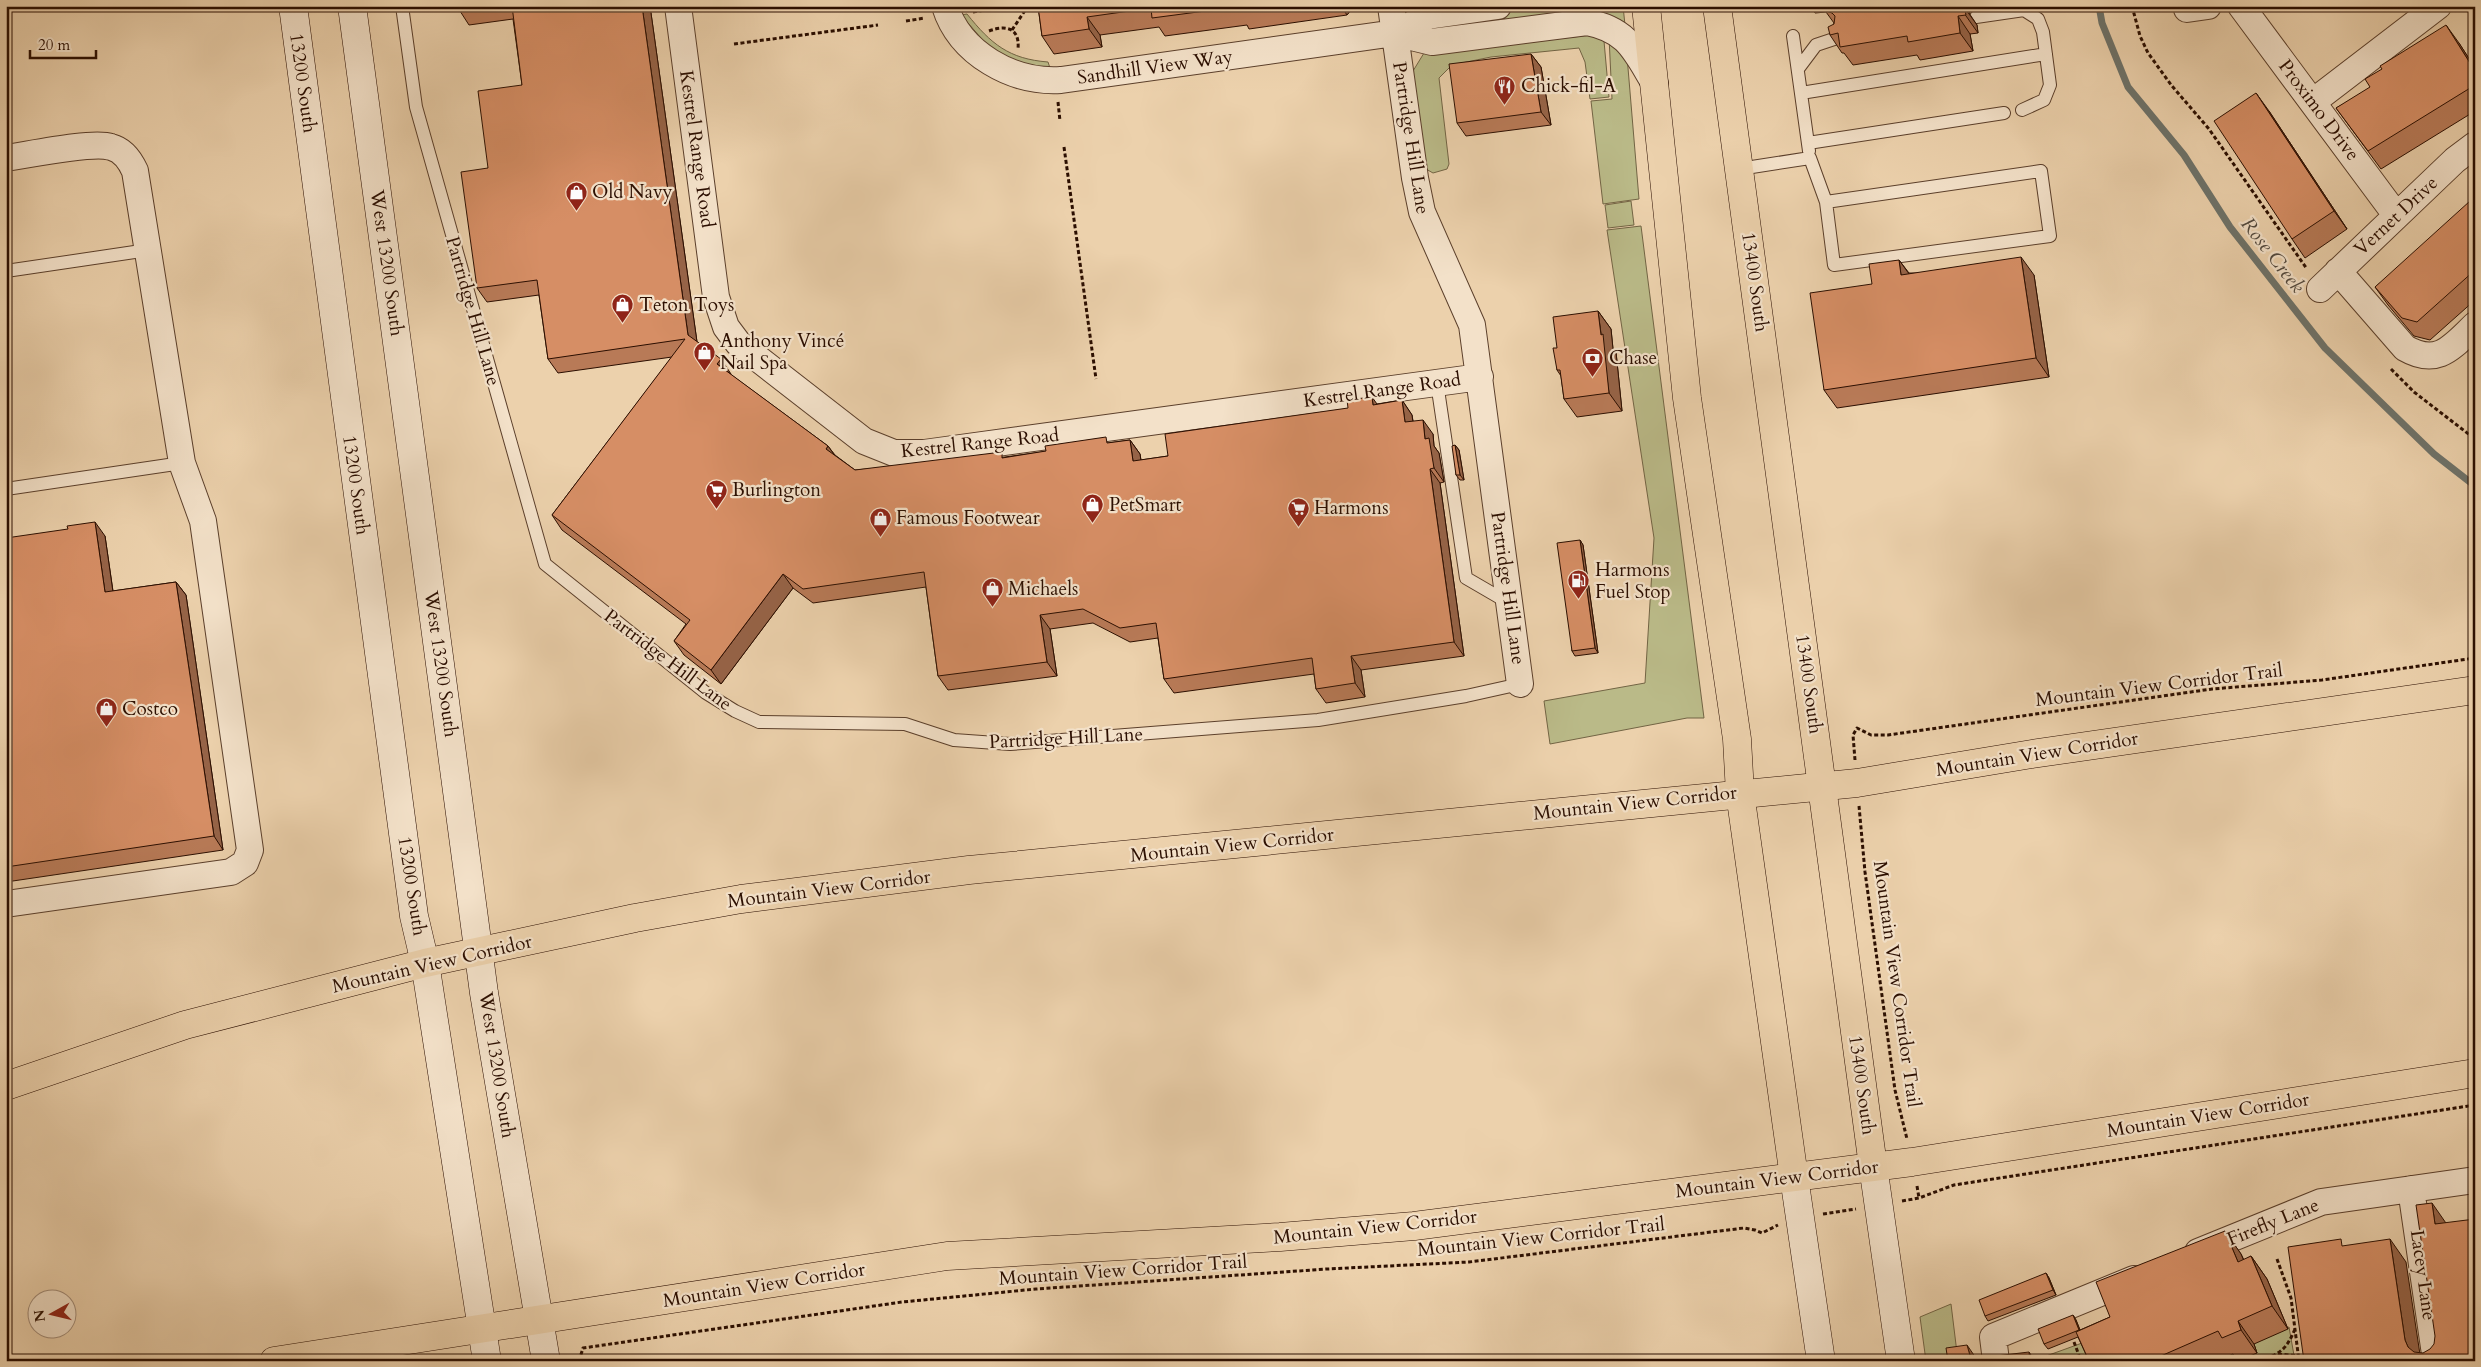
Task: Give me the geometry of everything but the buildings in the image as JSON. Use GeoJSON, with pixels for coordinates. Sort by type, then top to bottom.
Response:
{"type":"FeatureCollection","features":[{"type":"Feature","properties":{"kind":"main road"},"geometry":{"type":"LineString","coordinates":[[1646,6],[1687,398],[1737,739],[1740,793],[1794,1177]]}},
{"type":"Feature","properties":{"kind":"main road","name":"13400 South"},"geometry":{"type":"LineString","coordinates":[[1717,6],[1873,1166]]}},
{"type":"Feature","properties":{"kind":"main road","name":"Mountain View Corridor"},"geometry":{"type":"LineString","coordinates":[[6,1086],[184,1026],[425,963],[635,918],[769,896],[969,870],[1306,839],[1740,793],[1857,783],[2032,754],[2475,690]]}},
{"type":"Feature","properties":{"kind":"main road","name":"Mountain View Corridor"},"geometry":{"type":"LineString","coordinates":[[274,1361],[948,1256],[1280,1237],[1414,1226],[1873,1166],[2111,1131],[2475,1073]]}},
{"type":"Feature","properties":{"kind":"street","name":"13200 South"},"geometry":{"type":"LineString","coordinates":[[293,6],[414,916],[425,963]]}},
{"type":"Feature","properties":{"kind":"street","name":"West 13200 South"},"geometry":{"type":"LineString","coordinates":[[352,6],[479,952],[539,1321]]}},
{"type":"Feature","properties":{"kind":"street","name":"Kestrel Range Road"},"geometry":{"type":"LineString","coordinates":[[678,6],[716,297],[726,327],[738,343],[864,441],[894,453],[924,453],[1480,377]]}},
{"type":"Feature","properties":{"kind":"street","name":"Partridge Hill Lane"},"geometry":{"type":"LineString","coordinates":[[1391,6],[1415,178],[1422,212],[1437,250],[1472,325],[1520,684]]}},
{"type":"Feature","properties":{"kind":"street","name":"Sandhill View Way"},"geometry":{"type":"LineString","coordinates":[[1395,34],[1428,16],[1498,6]]}},
{"type":"Feature","properties":{"kind":"street","name":"Proximo Drive"},"geometry":{"type":"LineString","coordinates":[[2241,6],[2314,101],[2396,215]]}},
{"type":"Feature","properties":{"kind":"street"},"geometry":{"type":"LineString","coordinates":[[2314,101],[2438,6]]}},
{"type":"Feature","properties":{"kind":"street","name":"Sandhill View Way"},"geometry":{"type":"LineString","coordinates":[[939,12],[960,36],[990,62],[1004,69],[1044,81],[1395,34],[1432,42],[1569,23],[1602,26],[1628,41],[1655,84]]}},
{"type":"Feature","properties":{"kind":"street","name":"Vernet Drive"},"geometry":{"type":"LineString","coordinates":[[2329,280],[2455,160],[2475,145]]}},
{"type":"Feature","properties":{"kind":"street"},"geometry":{"type":"LineString","coordinates":[[6,158],[95,146],[112,147],[119,150],[131,163],[135,171],[182,464],[203,521],[250,844],[248,857],[241,867],[231,872],[6,904]]}},
{"type":"Feature","properties":{"kind":"street"},"geometry":{"type":"LineString","coordinates":[[2329,280],[2405,348],[2413,352],[2430,356],[2440,354],[2449,350],[2475,325]]}},
{"type":"Feature","properties":{"kind":"street"},"geometry":{"type":"LineString","coordinates":[[425,963],[487,1361]]}},
{"type":"Feature","properties":{"kind":"street","name":"13400 South"},"geometry":{"type":"LineString","coordinates":[[1873,1166],[1901,1361]]}},
{"type":"Feature","properties":{"kind":"street"},"geometry":{"type":"LineString","coordinates":[[1794,1177],[1821,1361]]}},
{"type":"Feature","properties":{"kind":"street","name":"Firefly Lane"},"geometry":{"type":"LineString","coordinates":[[1996,1361],[1993,1337],[2321,1202],[2475,1180]]}},
{"type":"Feature","properties":{"kind":"street","name":"Lacey Lane"},"geometry":{"type":"LineString","coordinates":[[2411,1189],[2436,1361]]}},
{"type":"Feature","properties":{"kind":"street"},"geometry":{"type":"LineString","coordinates":[[539,1321],[546,1361]]}},
{"type":"Feature","properties":{"kind":"lane","name":"Partridge Hill Lane"},"geometry":{"type":"LineString","coordinates":[[402,6],[416,107],[545,564],[706,693],[734,711],[759,722],[905,724],[954,740],[1010,744],[1318,720],[1466,696],[1520,684]]}},
{"type":"Feature","properties":{"kind":"lane"},"geometry":{"type":"LineString","coordinates":[[1976,17],[2024,10],[2038,19],[2043,32],[2050,85],[2044,100],[2022,110]]}},
{"type":"Feature","properties":{"kind":"lane"},"geometry":{"type":"LineString","coordinates":[[1793,36],[1810,158],[1826,202],[1834,265],[2050,236],[2041,171],[1826,202]]}},
{"type":"Feature","properties":{"kind":"lane"},"geometry":{"type":"LineString","coordinates":[[1798,69],[1816,45],[1840,37]]}},
{"type":"Feature","properties":{"kind":"lane"},"geometry":{"type":"LineString","coordinates":[[1801,93],[2046,54]]}},
{"type":"Feature","properties":{"kind":"lane"},"geometry":{"type":"LineString","coordinates":[[1808,144],[2004,113]]}},
{"type":"Feature","properties":{"kind":"lane"},"geometry":{"type":"LineString","coordinates":[[1739,169],[1810,158]]}},
{"type":"Feature","properties":{"kind":"lane"},"geometry":{"type":"LineString","coordinates":[[6,270],[148,250]]}},
{"type":"Feature","properties":{"kind":"lane"},"geometry":{"type":"LineString","coordinates":[[1437,383],[1466,578],[1510,603]]}},
{"type":"Feature","properties":{"kind":"lane"},"geometry":{"type":"LineString","coordinates":[[6,489],[182,464]]}},
{"type":"Feature","properties":{"kind":"path"},"geometry":{"type":"LineString","coordinates":[[976,19],[969,12],[1011,6]]}},
{"type":"Feature","properties":{"kind":"path"},"geometry":{"type":"LineString","coordinates":[[1012,30],[1028,6]]}},
{"type":"Feature","properties":{"kind":"path"},"geometry":{"type":"LineString","coordinates":[[2132,6],[2137,27],[2148,53],[2172,86],[2209,129],[2329,280]]}},
{"type":"Feature","properties":{"kind":"path"},"geometry":{"type":"LineString","coordinates":[[906,21],[939,12]]}},
{"type":"Feature","properties":{"kind":"path"},"geometry":{"type":"LineString","coordinates":[[734,44],[878,25]]}},
{"type":"Feature","properties":{"kind":"path"},"geometry":{"type":"LineString","coordinates":[[983,25],[989,32],[997,27],[1012,30],[1018,42],[1018,51],[1026,54]]}},
{"type":"Feature","properties":{"kind":"path"},"geometry":{"type":"LineString","coordinates":[[1057,94],[1060,121]]}},
{"type":"Feature","properties":{"kind":"path"},"geometry":{"type":"LineString","coordinates":[[1064,147],[1096,379]]}},
{"type":"Feature","properties":{"kind":"path"},"geometry":{"type":"LineString","coordinates":[[2388,365],[2414,392],[2475,439]]}},
{"type":"Feature","properties":{"kind":"path","name":"Mountain View Corridor Trail"},"geometry":{"type":"LineString","coordinates":[[1853,735],[1857,728],[1871,735],[1888,735],[2212,689],[2322,680],[2475,658]]}},
{"type":"Feature","properties":{"kind":"path","name":"Mountain View Corridor Trail"},"geometry":{"type":"LineString","coordinates":[[1862,845],[1896,1090],[1905,1128]]}},
{"type":"Feature","properties":{"kind":"path","name":"Mountain View Corridor Trail"},"geometry":{"type":"LineString","coordinates":[[579,1361],[583,1348],[902,1302],[1036,1289],[1318,1269],[1469,1262],[1744,1228],[1762,1233],[1766,1229],[1801,1218],[1919,1198],[1954,1185],[2475,1106]]}},
{"type":"Feature","properties":{"kind":"path"},"geometry":{"type":"LineString","coordinates":[[2277,1259],[2290,1298],[2300,1361]]}},
{"type":"Feature","properties":{"kind":"path"},"geometry":{"type":"LineString","coordinates":[[2260,1361],[2278,1354],[2288,1345],[2295,1328]]}},
{"type":"Feature","properties":{"kind":"path"},"geometry":{"type":"LineString","coordinates":[[2074,1342],[2081,1361]]}},
{"type":"Feature","properties":{"kind":"path"},"geometry":{"type":"LineString","coordinates":[[2278,1354],[2299,1356]]}},
{"type":"Feature","properties":{"kind":"green space"},"geometry":{"type":"Polygon","coordinates":[[[1545,6],[1623,6],[1625,25],[1433,35],[1432,22],[1545,6]]]}},
{"type":"Feature","properties":{"kind":"green space"},"geometry":{"type":"Polygon","coordinates":[[[967,14],[984,34],[1002,48],[1022,57],[1048,62],[1050,68],[1020,65],[988,46],[961,15],[967,14]]]}},
{"type":"Feature","properties":{"kind":"green space"},"geometry":{"type":"Polygon","coordinates":[[[1592,35],[1604,41],[1609,97],[1590,99],[1585,62],[1579,48],[1491,57],[1452,65],[1439,78],[1449,164],[1447,169],[1433,173],[1426,169],[1413,71],[1424,53],[1592,35]]]}},
{"type":"Feature","properties":{"kind":"green space"},"geometry":{"type":"Polygon","coordinates":[[[1609,37],[1627,56],[1639,199],[1603,204],[1591,101],[1612,99],[1609,37]]]}},
{"type":"Feature","properties":{"kind":"green space"},"geometry":{"type":"Polygon","coordinates":[[[1631,201],[1634,225],[1608,228],[1605,205],[1631,201]]]}},
{"type":"Feature","properties":{"kind":"green space"},"geometry":{"type":"Polygon","coordinates":[[[1641,226],[1704,718],[1687,718],[1550,744],[1544,701],[1645,683],[1654,538],[1607,230],[1641,226]]]}},
{"type":"Feature","properties":{"kind":"green space"},"geometry":{"type":"Polygon","coordinates":[[[1951,1304],[1958,1361],[1926,1361],[1920,1317],[1951,1304]]]}},
{"type":"Feature","properties":{"kind":"green space"},"geometry":{"type":"Polygon","coordinates":[[[2289,1327],[2295,1361],[2214,1361],[2289,1327]]]}},
{"type":"Feature","properties":{"kind":"green space"},"geometry":{"type":"Polygon","coordinates":[[[2085,1342],[2092,1361],[2035,1361],[2035,1360],[2085,1342]]]}},
{"type":"Feature","properties":{"kind":"waterway","name":"Rose Creek"},"geometry":{"type":"LineString","coordinates":[[2099,6],[2102,23],[2128,87],[2184,155],[2230,227],[2325,348],[2434,454],[2475,486]]}},
{"type":"Feature","properties":{"kind":"place","name":"Chick-fil-A"},"geometry":{"type":"Point","coordinates":[1505,105]}},
{"type":"Feature","properties":{"kind":"place","name":"Old Navy"},"geometry":{"type":"Point","coordinates":[576,211]}},
{"type":"Feature","properties":{"kind":"place","name":"Teton Toys"},"geometry":{"type":"Point","coordinates":[623,324]}},
{"type":"Feature","properties":{"kind":"place","name":"Anthony Vincé Nail Spa"},"geometry":{"type":"Point","coordinates":[704,371]}},
{"type":"Feature","properties":{"kind":"place","name":"Chase"},"geometry":{"type":"Point","coordinates":[1593,377]}},
{"type":"Feature","properties":{"kind":"place","name":"Burlington"},"geometry":{"type":"Point","coordinates":[716,509]}},
{"type":"Feature","properties":{"kind":"place","name":"PetSmart"},"geometry":{"type":"Point","coordinates":[1093,524]}},
{"type":"Feature","properties":{"kind":"place","name":"Harmons"},"geometry":{"type":"Point","coordinates":[1298,527]}},
{"type":"Feature","properties":{"kind":"place","name":"Famous Footwear"},"geometry":{"type":"Point","coordinates":[880,537]}},
{"type":"Feature","properties":{"kind":"place","name":"Harmons Fuel Stop"},"geometry":{"type":"Point","coordinates":[1579,600]}},
{"type":"Feature","properties":{"kind":"place","name":"Michaels"},"geometry":{"type":"Point","coordinates":[992,608]}},
{"type":"Feature","properties":{"kind":"place","name":"Costco"},"geometry":{"type":"Point","coordinates":[106,728]}}]}
